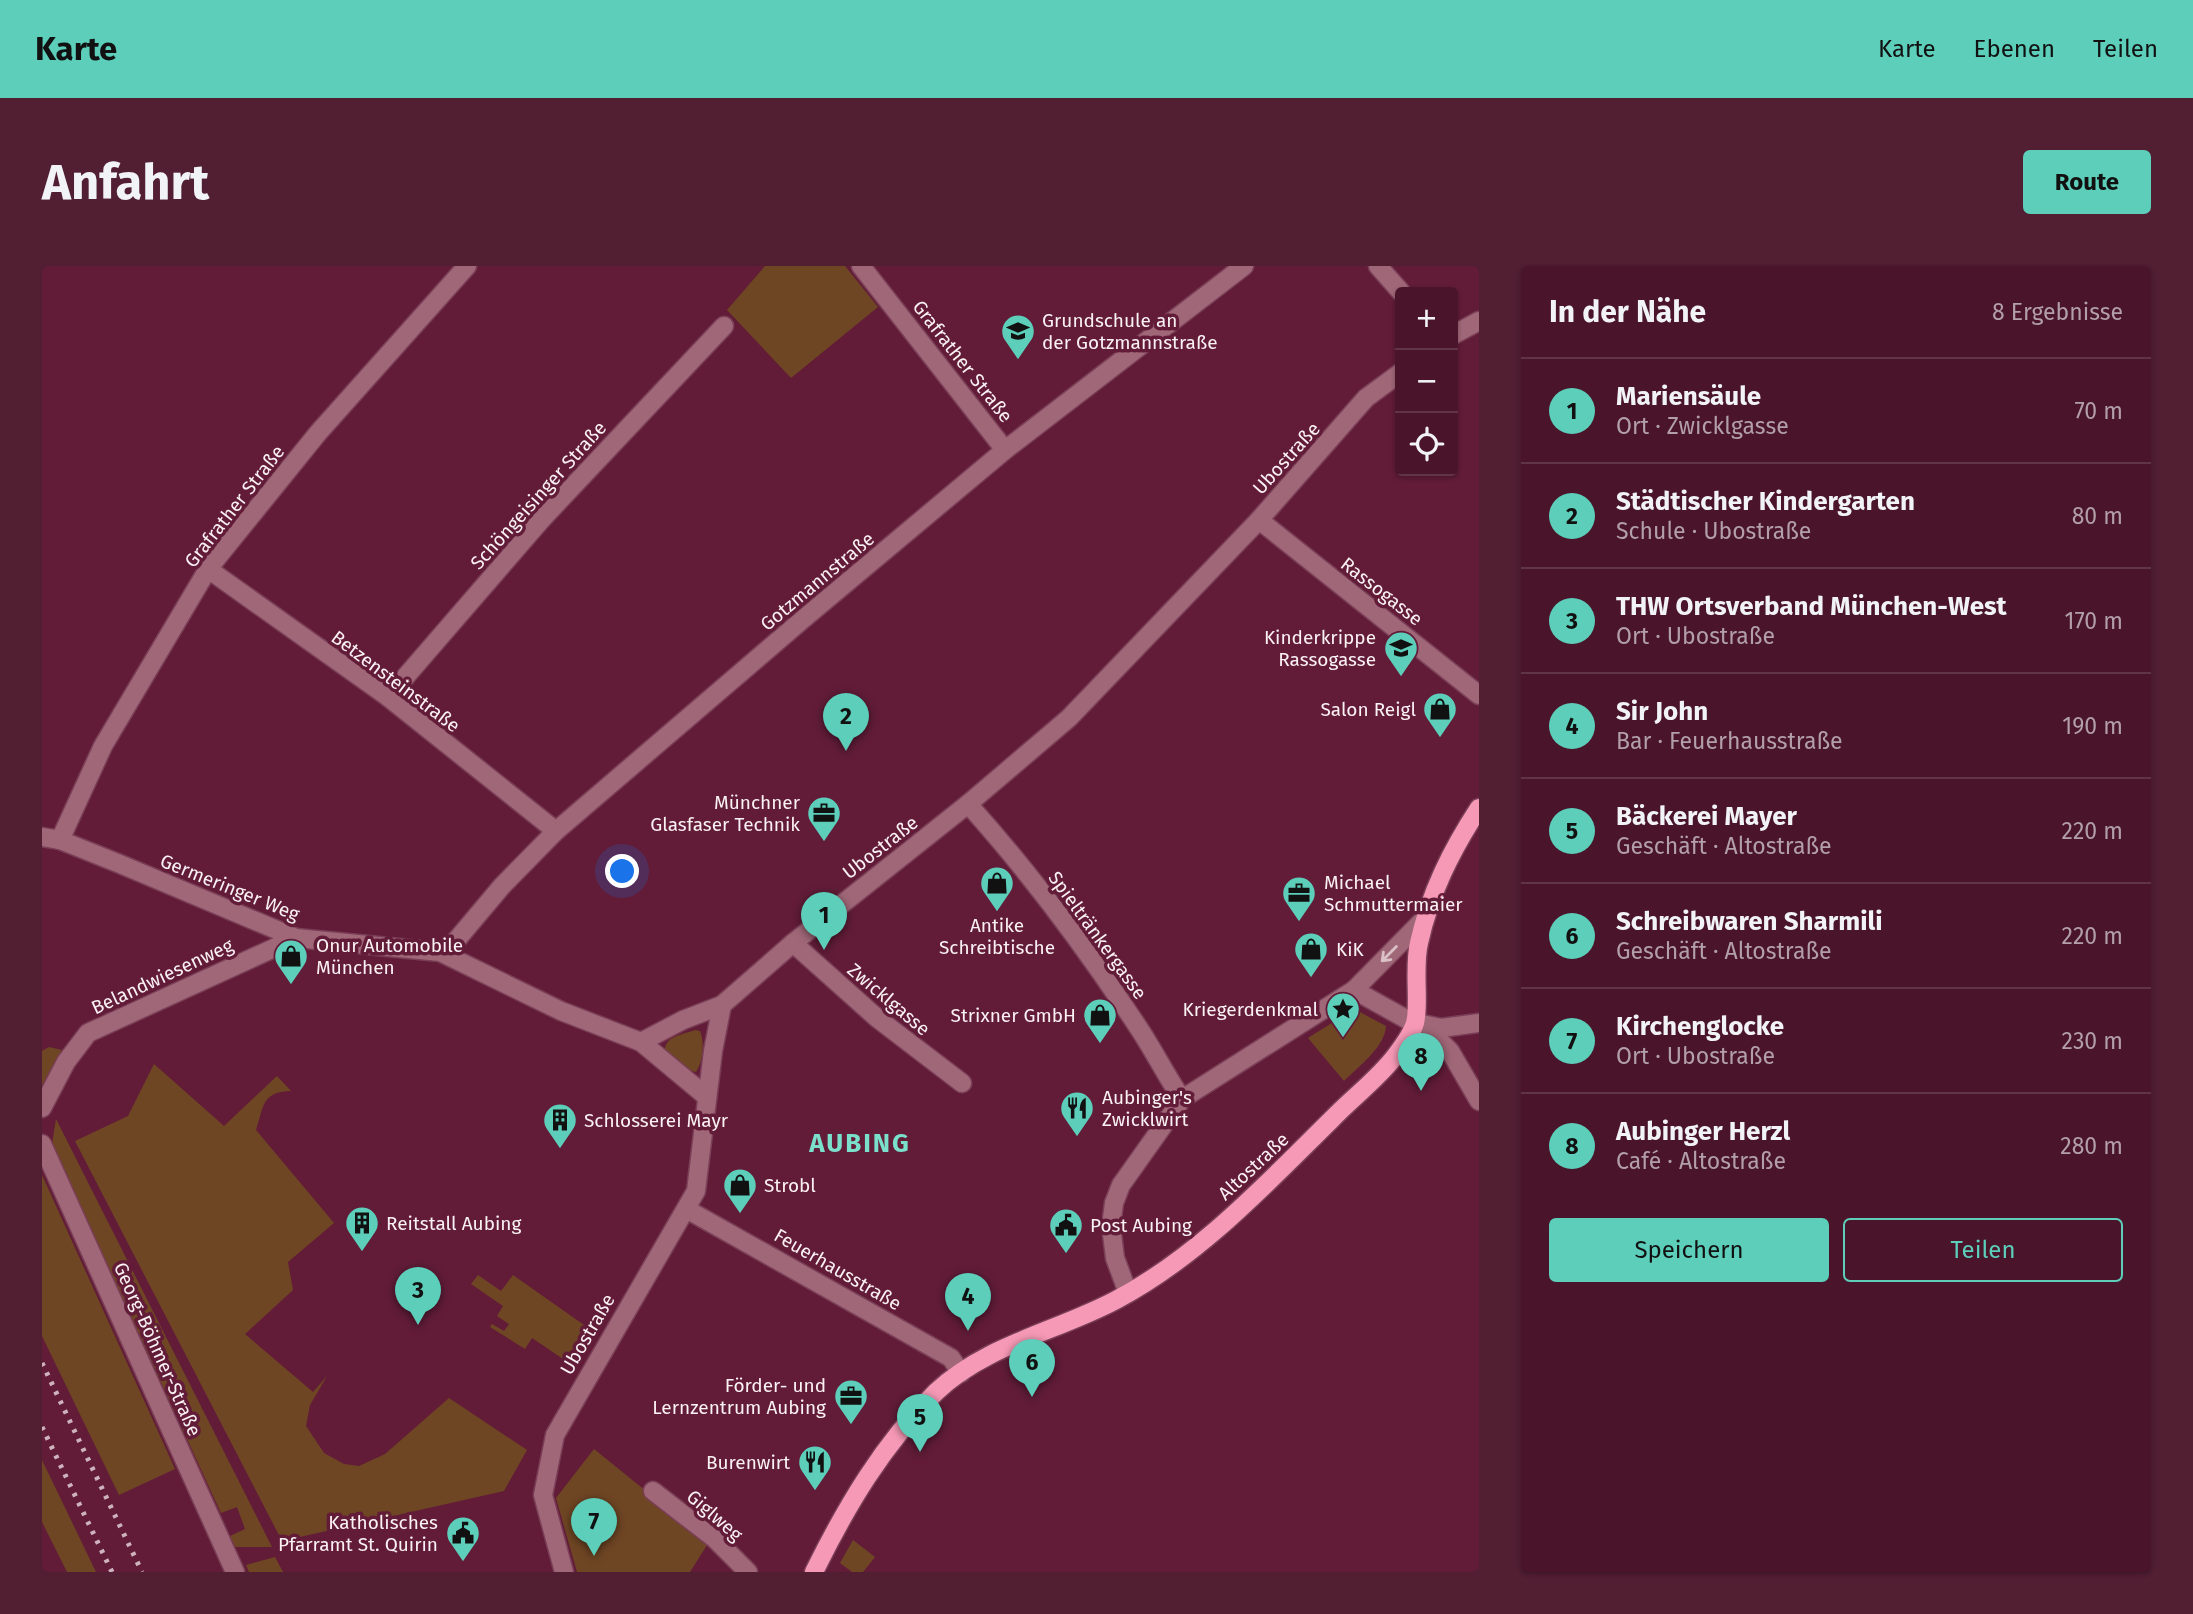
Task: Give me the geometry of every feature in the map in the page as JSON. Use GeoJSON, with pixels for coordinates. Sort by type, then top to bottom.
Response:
{"type":"FeatureCollection","features":[{"type":"Feature","properties":{"kind":"main road"},"geometry":{"type":"LineString","coordinates":[[1415,1022],[1414,978],[1425,918],[1448,856],[1479,808]]}},
{"type":"Feature","properties":{"kind":"main road","name":"Altostraße"},"geometry":{"type":"LineString","coordinates":[[814,1572],[844,1512],[876,1464],[937,1391],[961,1373],[1028,1337],[1128,1293],[1189,1254],[1292,1159],[1396,1056],[1415,1022]]}},
{"type":"Feature","properties":{"kind":"street","name":"Grafrather Straße"},"geometry":{"type":"LineString","coordinates":[[60,840],[103,746],[208,569],[318,433],[467,266]]}},
{"type":"Feature","properties":{"kind":"street","name":"Grafrather Straße"},"geometry":{"type":"LineString","coordinates":[[861,266],[1005,450]]}},
{"type":"Feature","properties":{"kind":"street","name":"Gotzmannstraße"},"geometry":{"type":"LineString","coordinates":[[440,952],[454,943],[502,886],[556,831],[1005,450],[1244,266]]}},
{"type":"Feature","properties":{"kind":"street"},"geometry":{"type":"LineString","coordinates":[[1378,266],[1397,287]]}},
{"type":"Feature","properties":{"kind":"street"},"geometry":{"type":"LineString","coordinates":[[1458,332],[1479,321]]}},
{"type":"Feature","properties":{"kind":"street","name":"Schöngeisinger Straße"},"geometry":{"type":"LineString","coordinates":[[388,698],[542,519],[724,326]]}},
{"type":"Feature","properties":{"kind":"street","name":"Ubostraße"},"geometry":{"type":"LineString","coordinates":[[564,1572],[543,1495],[555,1435],[607,1340],[688,1210],[696,1191],[707,1097],[722,1005],[793,943],[968,804],[1069,718],[1259,520],[1366,398],[1395,377]]}},
{"type":"Feature","properties":{"kind":"street","name":"Rassogasse"},"geometry":{"type":"LineString","coordinates":[[1259,520],[1479,695]]}},
{"type":"Feature","properties":{"kind":"street","name":"Betzensteinstraße"},"geometry":{"type":"LineString","coordinates":[[208,569],[388,698],[556,831]]}},
{"type":"Feature","properties":{"kind":"street","name":"Spieltränkergasse"},"geometry":{"type":"LineString","coordinates":[[968,804],[1021,864],[1073,933],[1142,1032],[1182,1099]]}},
{"type":"Feature","properties":{"kind":"street","name":"Germeringer Weg"},"geometry":{"type":"LineString","coordinates":[[42,837],[60,840],[296,938],[440,952],[561,1011],[641,1042],[707,1097]]}},
{"type":"Feature","properties":{"kind":"street"},"geometry":{"type":"LineString","coordinates":[[1128,1293],[1115,1258],[1111,1226],[1114,1203],[1121,1185],[1182,1099],[1354,990],[1425,918]]}},
{"type":"Feature","properties":{"kind":"street","name":"Belandwiesenweg"},"geometry":{"type":"LineString","coordinates":[[42,1108],[65,1062],[88,1033],[296,938]]}},
{"type":"Feature","properties":{"kind":"street","name":"Zwicklgasse"},"geometry":{"type":"LineString","coordinates":[[793,943],[877,1018],[962,1083]]}},
{"type":"Feature","properties":{"kind":"street"},"geometry":{"type":"LineString","coordinates":[[1354,990],[1415,1022],[1450,1051],[1479,1101]]}},
{"type":"Feature","properties":{"kind":"street"},"geometry":{"type":"LineString","coordinates":[[641,1042],[683,1020],[722,1005]]}},
{"type":"Feature","properties":{"kind":"street"},"geometry":{"type":"LineString","coordinates":[[1415,1022],[1441,1028],[1479,1023]]}},
{"type":"Feature","properties":{"kind":"street","name":"Georg-Böhmer-Straße"},"geometry":{"type":"LineString","coordinates":[[42,1143],[235,1572]]}},
{"type":"Feature","properties":{"kind":"street","name":"Feuerhausstraße"},"geometry":{"type":"LineString","coordinates":[[688,1210],[951,1357],[961,1373]]}},
{"type":"Feature","properties":{"kind":"street","name":"Giglweg"},"geometry":{"type":"LineString","coordinates":[[653,1491],[715,1539],[748,1572]]}},
{"type":"Feature","properties":{"kind":"shaded area"},"geometry":{"type":"Polygon","coordinates":[[[765,266],[845,266],[878,307],[791,378],[727,310],[765,266]]]}},
{"type":"Feature","properties":{"kind":"shaded area"},"geometry":{"type":"Polygon","coordinates":[[[1354,1009],[1386,1026],[1376,1049],[1344,1081],[1308,1038],[1354,1009]]]}},
{"type":"Feature","properties":{"kind":"shaded area"},"geometry":{"type":"Polygon","coordinates":[[[695,1030],[700,1031],[703,1047],[696,1072],[687,1070],[665,1053],[665,1047],[670,1040],[695,1030]]]}},
{"type":"Feature","properties":{"kind":"shaded area"},"geometry":{"type":"Polygon","coordinates":[[[49,1047],[62,1050],[42,1085],[42,1051],[49,1047]]]}},
{"type":"Feature","properties":{"kind":"shaded area"},"geometry":{"type":"Polygon","coordinates":[[[154,1064],[224,1126],[277,1076],[291,1091],[269,1097],[256,1130],[334,1223],[288,1262],[293,1290],[245,1334],[313,1392],[327,1376],[310,1405],[306,1426],[324,1453],[344,1464],[359,1466],[385,1454],[449,1398],[527,1450],[504,1491],[282,1541],[75,1141],[128,1116],[154,1064]]]}},
{"type":"Feature","properties":{"kind":"shaded area"},"geometry":{"type":"Polygon","coordinates":[[[56,1119],[272,1547],[235,1547],[230,1536],[245,1529],[237,1507],[221,1513],[52,1144],[56,1119]]]}},
{"type":"Feature","properties":{"kind":"shaded area"},"geometry":{"type":"Polygon","coordinates":[[[42,1175],[175,1469],[119,1495],[42,1336],[42,1175]]]}},
{"type":"Feature","properties":{"kind":"shaded area"},"geometry":{"type":"Polygon","coordinates":[[[478,1275],[501,1291],[513,1275],[594,1332],[569,1376],[558,1369],[563,1359],[532,1338],[525,1349],[490,1327],[492,1324],[504,1331],[509,1324],[497,1316],[503,1306],[471,1284],[478,1275]]]}},
{"type":"Feature","properties":{"kind":"shaded area"},"geometry":{"type":"Polygon","coordinates":[[[594,1449],[709,1542],[690,1572],[577,1572],[556,1498],[594,1449]]]}},
{"type":"Feature","properties":{"kind":"shaded area"},"geometry":{"type":"Polygon","coordinates":[[[42,1460],[96,1572],[67,1572],[42,1522],[42,1460]]]}},
{"type":"Feature","properties":{"kind":"shaded area"},"geometry":{"type":"Polygon","coordinates":[[[853,1540],[875,1557],[863,1572],[852,1572],[840,1563],[853,1540]]]}},
{"type":"Feature","properties":{"kind":"shaded area"},"geometry":{"type":"Polygon","coordinates":[[[275,1557],[283,1572],[249,1572],[246,1565],[275,1557]]]}},
{"type":"Feature","properties":{"kind":"railway"},"geometry":{"type":"LineString","coordinates":[[42,1363],[142,1572]]}},
{"type":"Feature","properties":{"kind":"railway"},"geometry":{"type":"LineString","coordinates":[[42,1427],[112,1572]]}},
{"type":"Feature","properties":{"kind":"place","name":"Grundschule an der Gotzmannstraße"},"geometry":{"type":"Point","coordinates":[1018,361]}},
{"type":"Feature","properties":{"kind":"place","name":"Kinderkrippe Rassogasse"},"geometry":{"type":"Point","coordinates":[1401,678]}},
{"type":"Feature","properties":{"kind":"place","name":"Salon Reigl"},"geometry":{"type":"Point","coordinates":[1440,739]}},
{"type":"Feature","properties":{"kind":"place","name":"Städtischer Kindergarten"},"geometry":{"type":"Point","coordinates":[846,751]}},
{"type":"Feature","properties":{"kind":"place","name":"Münchner Glasfaser Technik"},"geometry":{"type":"Point","coordinates":[824,843]}},
{"type":"Feature","properties":{"kind":"place","name":"Antike Schreibtische"},"geometry":{"type":"Point","coordinates":[997,913]}},
{"type":"Feature","properties":{"kind":"place","name":"Michael Schmuttermaier"},"geometry":{"type":"Point","coordinates":[1299,923]}},
{"type":"Feature","properties":{"kind":"place","name":"Mariensäule"},"geometry":{"type":"Point","coordinates":[824,950]}},
{"type":"Feature","properties":{"kind":"place","name":"KiK"},"geometry":{"type":"Point","coordinates":[1311,979]}},
{"type":"Feature","properties":{"kind":"place","name":"Onur Automobile München"},"geometry":{"type":"Point","coordinates":[291,986]}},
{"type":"Feature","properties":{"kind":"place","name":"Kriegerdenkmal"},"geometry":{"type":"Point","coordinates":[1343,1039]}},
{"type":"Feature","properties":{"kind":"place","name":"Strixner GmbH"},"geometry":{"type":"Point","coordinates":[1100,1045]}},
{"type":"Feature","properties":{"kind":"place","name":"Aubinger Herzl"},"geometry":{"type":"Point","coordinates":[1421,1091]}},
{"type":"Feature","properties":{"kind":"place","name":"Aubinger's Zwicklwirt"},"geometry":{"type":"Point","coordinates":[1077,1138]}},
{"type":"Feature","properties":{"kind":"place","name":"Schlosserei Mayr"},"geometry":{"type":"Point","coordinates":[560,1150]}},
{"type":"Feature","properties":{"kind":"place","name":"Strobl"},"geometry":{"type":"Point","coordinates":[740,1215]}},
{"type":"Feature","properties":{"kind":"place","name":"Reitstall Aubing"},"geometry":{"type":"Point","coordinates":[362,1253]}},
{"type":"Feature","properties":{"kind":"place","name":"Post Aubing"},"geometry":{"type":"Point","coordinates":[1066,1255]}},
{"type":"Feature","properties":{"kind":"place","name":"THW Ortsverband München-West"},"geometry":{"type":"Point","coordinates":[418,1325]}},
{"type":"Feature","properties":{"kind":"place","name":"Sir John"},"geometry":{"type":"Point","coordinates":[968,1331]}},
{"type":"Feature","properties":{"kind":"place","name":"Schreibwaren Sharmili"},"geometry":{"type":"Point","coordinates":[1032,1397]}},
{"type":"Feature","properties":{"kind":"place","name":"Förder- und Lernzentrum Aubing"},"geometry":{"type":"Point","coordinates":[851,1426]}},
{"type":"Feature","properties":{"kind":"place","name":"Bäckerei Mayer"},"geometry":{"type":"Point","coordinates":[920,1452]}},
{"type":"Feature","properties":{"kind":"place","name":"Burenwirt"},"geometry":{"type":"Point","coordinates":[815,1492]}},
{"type":"Feature","properties":{"kind":"place","name":"Kirchenglocke"},"geometry":{"type":"Point","coordinates":[594,1556]}},
{"type":"Feature","properties":{"kind":"place","name":"Katholisches Pfarramt St. Quirin"},"geometry":{"type":"Point","coordinates":[463,1563]}},
{"type":"Feature","properties":{"kind":"district","name":"AUBING"},"geometry":{"type":"Point","coordinates":[860,1143]}}]}
